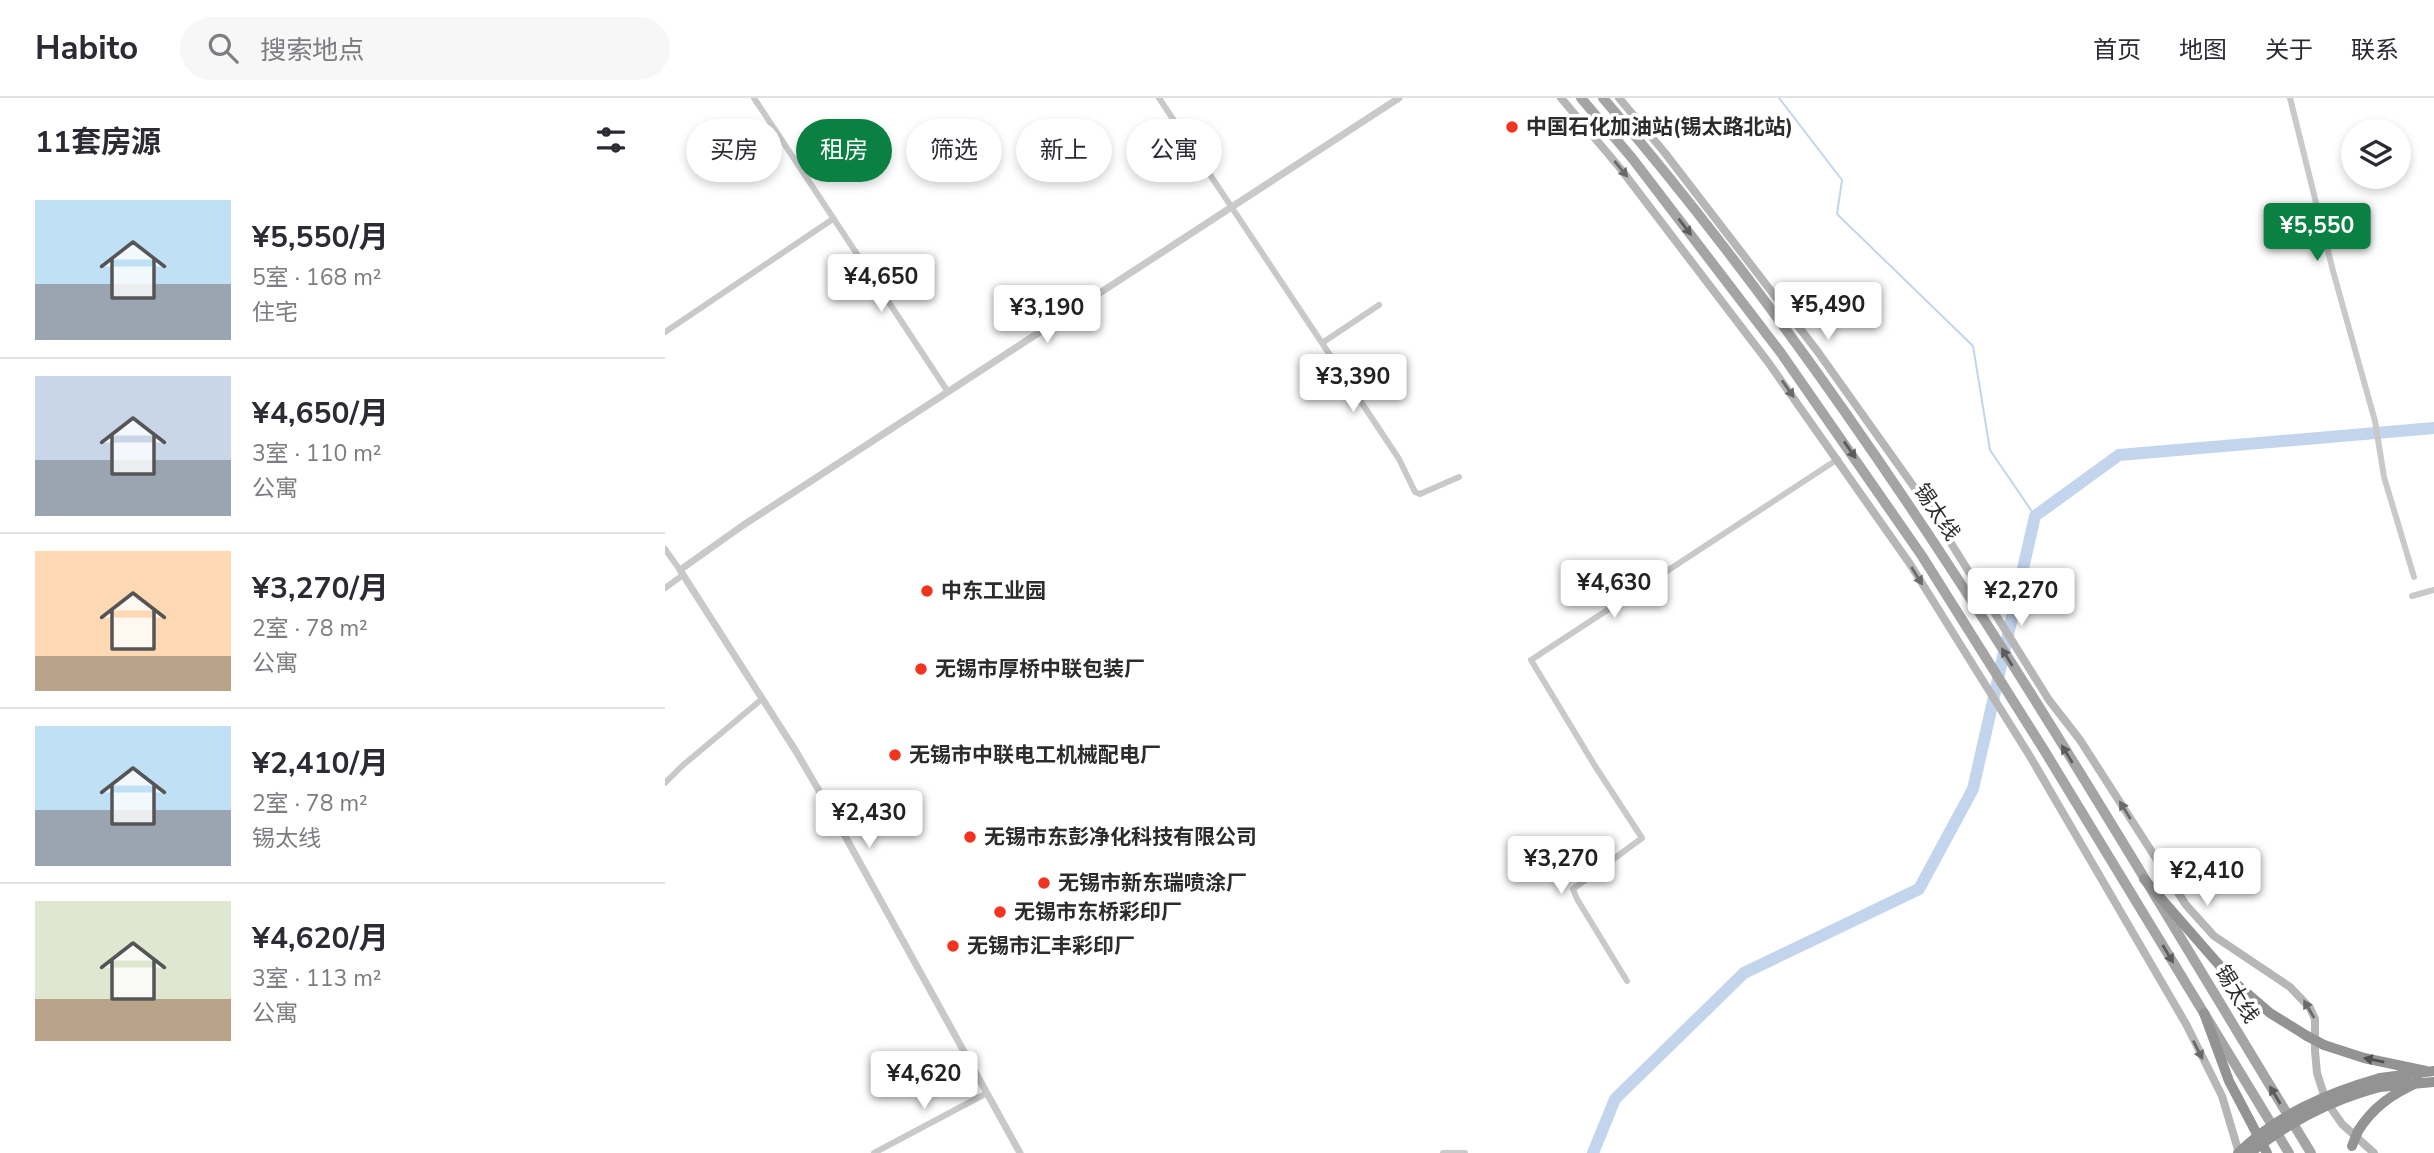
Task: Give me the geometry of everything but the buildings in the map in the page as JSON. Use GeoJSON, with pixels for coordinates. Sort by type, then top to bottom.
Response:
{"type":"FeatureCollection","features":[{"type":"Feature","properties":{"kind":"highway"},"geometry":{"type":"LineString","coordinates":[[2144,879],[2234,982],[2270,1013],[2324,1045],[2364,1058],[2430,1071]]}},
{"type":"Feature","properties":{"kind":"highway"},"geometry":{"type":"LineString","coordinates":[[2204,1013],[2229,1081],[2267,1153]]}},
{"type":"Feature","properties":{"kind":"highway"},"geometry":{"type":"LineString","coordinates":[[2239,1153],[2279,1120],[2341,1089],[2430,1071]]}},
{"type":"Feature","properties":{"kind":"highway"},"geometry":{"type":"LineString","coordinates":[[2352,1149],[2368,1114],[2387,1098],[2419,1082]]}},
{"type":"Feature","properties":{"kind":"highway"},"geometry":{"type":"LineString","coordinates":[[2250,1153],[2282,1128],[2315,1110],[2380,1083],[2434,1082]]}},
{"type":"Feature","properties":{"kind":"main road"},"geometry":{"type":"LineString","coordinates":[[1561,98],[1620,168],[1768,362],[1910,564],[2005,715],[2186,1024],[2222,1096],[2239,1153]]}},
{"type":"Feature","properties":{"kind":"main road","name":"锡太线"},"geometry":{"type":"LineString","coordinates":[[1581,98],[1632,158],[1781,353],[1922,556],[2018,707],[2289,1153]]}},
{"type":"Feature","properties":{"kind":"main road","name":"锡太线"},"geometry":{"type":"LineString","coordinates":[[1602,98],[1643,145],[1780,319],[1926,530],[1992,632],[2311,1153]]}},
{"type":"Feature","properties":{"kind":"main road"},"geometry":{"type":"LineString","coordinates":[[1619,98],[1665,153],[1818,352],[1929,508],[2049,700],[2080,740],[2186,905],[2214,936],[2290,987],[2310,1007],[2317,1031],[2317,1073],[2326,1101],[2342,1124],[2374,1153]]}},
{"type":"Feature","properties":{"kind":"street"},"geometry":{"type":"LineString","coordinates":[[754,98],[949,392]]}},
{"type":"Feature","properties":{"kind":"street"},"geometry":{"type":"LineString","coordinates":[[1159,98],[1399,458],[1415,492],[1420,494],[1459,477]]}},
{"type":"Feature","properties":{"kind":"street"},"geometry":{"type":"LineString","coordinates":[[665,588],[742,526],[1399,98]]}},
{"type":"Feature","properties":{"kind":"street"},"geometry":{"type":"LineString","coordinates":[[2290,98],[2333,271],[2375,421],[2384,477],[2414,577]]}},
{"type":"Feature","properties":{"kind":"street"},"geometry":{"type":"LineString","coordinates":[[665,332],[833,219]]}},
{"type":"Feature","properties":{"kind":"street"},"geometry":{"type":"LineString","coordinates":[[1322,343],[1379,305]]}},
{"type":"Feature","properties":{"kind":"street"},"geometry":{"type":"LineString","coordinates":[[1627,981],[1573,889],[1642,838],[1531,660],[1837,459]]}},
{"type":"Feature","properties":{"kind":"street"},"geometry":{"type":"LineString","coordinates":[[665,549],[839,825],[1020,1153]]}},
{"type":"Feature","properties":{"kind":"street"},"geometry":{"type":"LineString","coordinates":[[2411,596],[2434,590]]}},
{"type":"Feature","properties":{"kind":"street"},"geometry":{"type":"LineString","coordinates":[[665,783],[762,699]]}},
{"type":"Feature","properties":{"kind":"street"},"geometry":{"type":"LineString","coordinates":[[874,1153],[987,1093]]}},
{"type":"Feature","properties":{"kind":"street"},"geometry":{"type":"LineString","coordinates":[[1443,1153],[1465,1153]]}},
{"type":"Feature","properties":{"kind":"waterway"},"geometry":{"type":"LineString","coordinates":[[1779,98],[1842,180],[1837,214],[1973,346],[1990,450],[2035,516]]}},
{"type":"Feature","properties":{"kind":"waterway"},"geometry":{"type":"LineString","coordinates":[[1593,1153],[1615,1099],[1744,973],[1919,889],[1973,789],[2035,516],[2119,455],[2434,428]]}},
{"type":"Feature","properties":{"kind":"place","name":"中国石化加油站(锡太路北站)"},"geometry":{"type":"Point","coordinates":[1512,127]}},
{"type":"Feature","properties":{"kind":"place","name":"中东工业园"},"geometry":{"type":"Point","coordinates":[927,591]}},
{"type":"Feature","properties":{"kind":"place","name":"无锡市厚桥中联包装厂"},"geometry":{"type":"Point","coordinates":[921,669]}},
{"type":"Feature","properties":{"kind":"place","name":"无锡市中联电工机械配电厂"},"geometry":{"type":"Point","coordinates":[895,755]}},
{"type":"Feature","properties":{"kind":"place","name":"无锡市东彭净化科技有限公司"},"geometry":{"type":"Point","coordinates":[970,837]}},
{"type":"Feature","properties":{"kind":"place","name":"无锡市新东瑞喷涂厂"},"geometry":{"type":"Point","coordinates":[1044,883]}},
{"type":"Feature","properties":{"kind":"place","name":"无锡市东桥彩印厂"},"geometry":{"type":"Point","coordinates":[1000,912]}},
{"type":"Feature","properties":{"kind":"place","name":"无锡市汇丰彩印厂"},"geometry":{"type":"Point","coordinates":[953,946]}}]}
